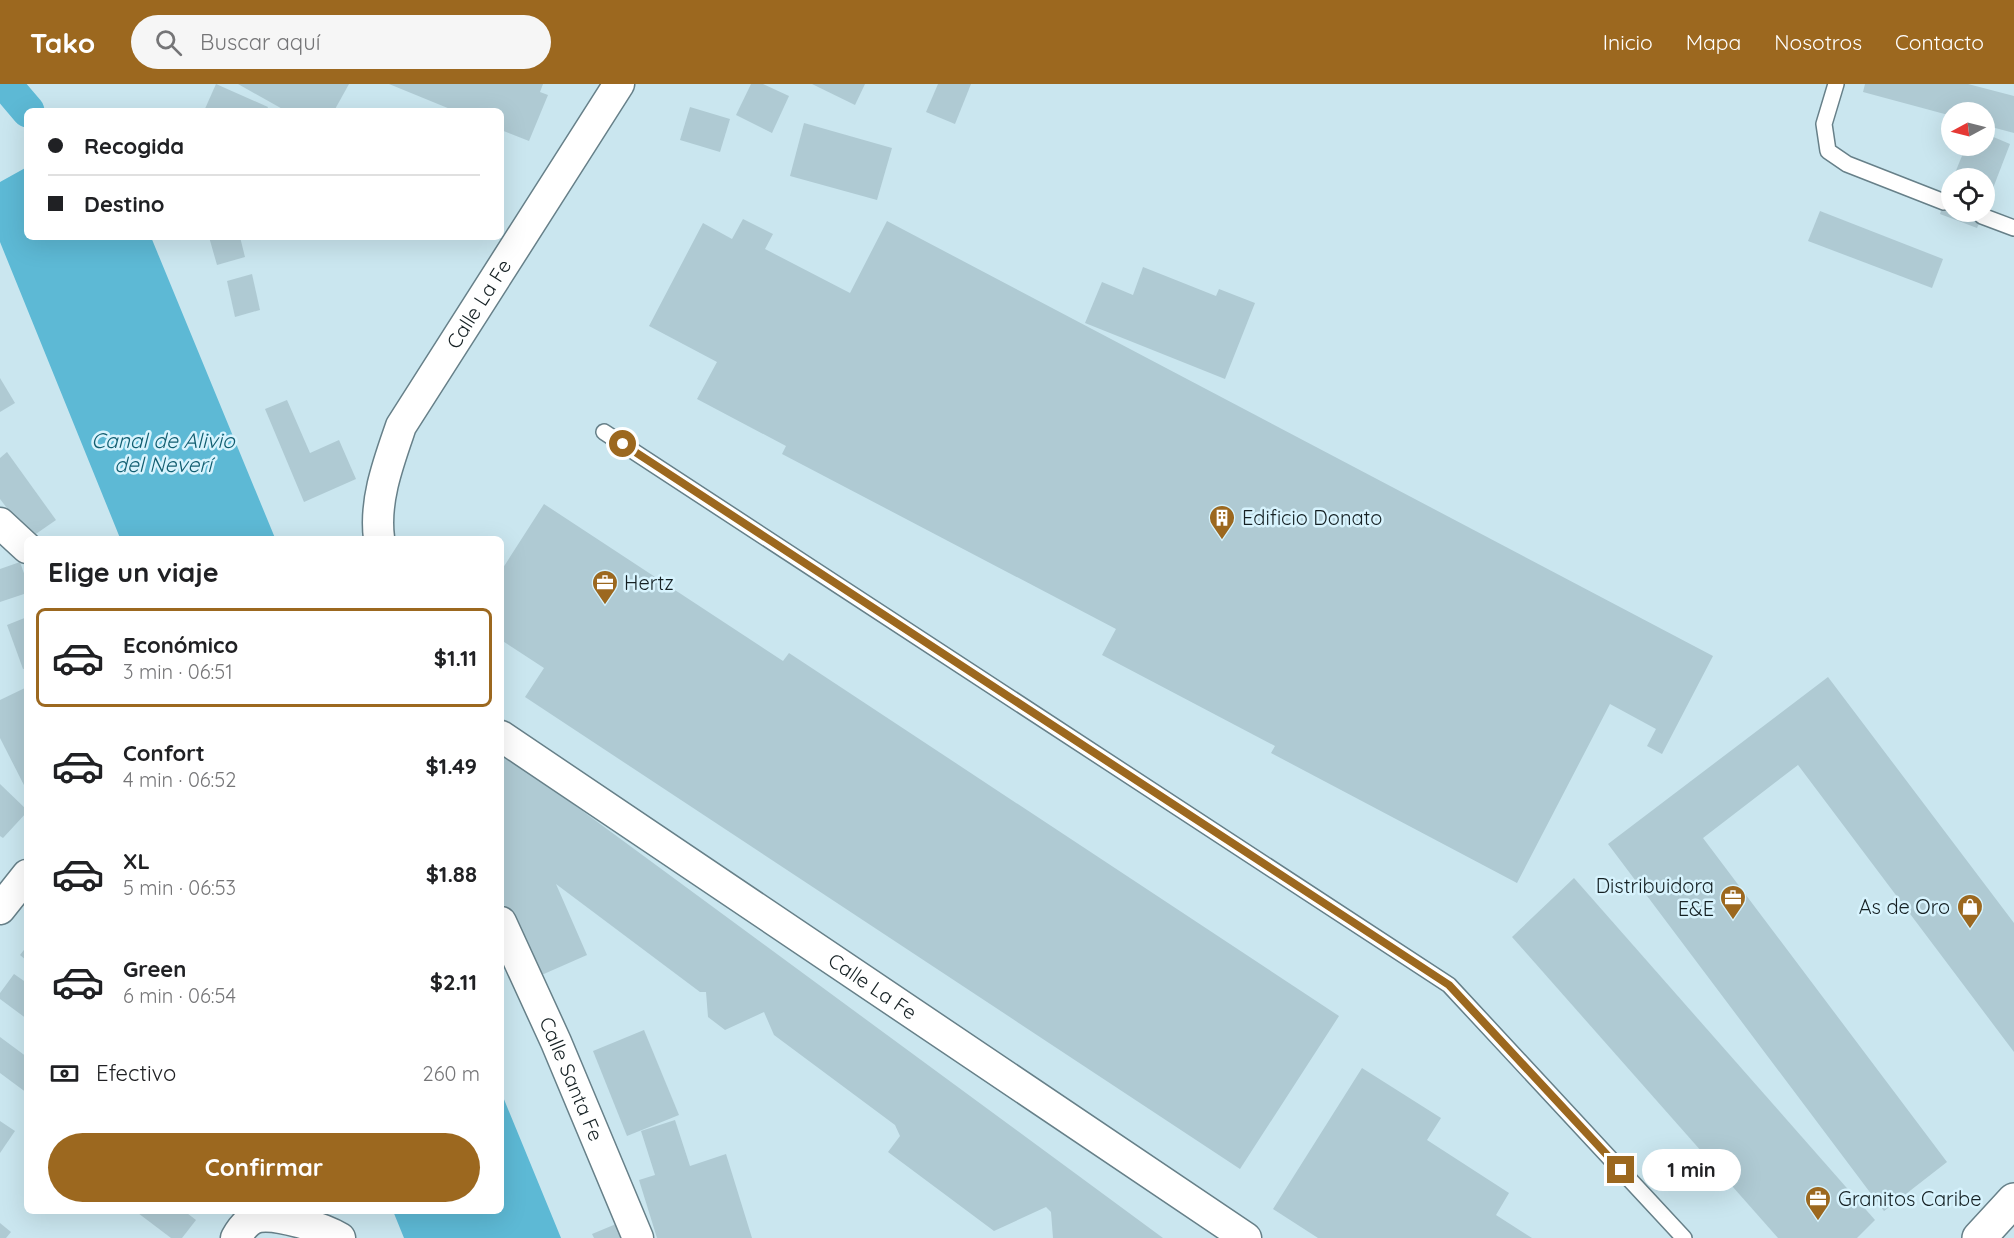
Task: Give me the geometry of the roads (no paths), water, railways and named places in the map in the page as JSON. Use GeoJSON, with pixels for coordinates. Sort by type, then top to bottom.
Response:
{"type":"FeatureCollection","features":[{"type":"Feature","properties":{"kind":"street","name":"Calle La Fe"},"geometry":{"type":"LineString","coordinates":[[380,536],[378,529],[383,478],[401,426],[619,84]]}},
{"type":"Feature","properties":{"kind":"street"},"geometry":{"type":"LineString","coordinates":[[0,522],[24,545]]}},
{"type":"Feature","properties":{"kind":"street","name":"Calle La Fe"},"geometry":{"type":"LineString","coordinates":[[504,738],[1246,1238]]}},
{"type":"Feature","properties":{"kind":"street"},"geometry":{"type":"LineString","coordinates":[[0,909],[24,879]]}},
{"type":"Feature","properties":{"kind":"street","name":"Calle Santa Fe"},"geometry":{"type":"LineString","coordinates":[[504,928],[556,1041],[638,1238]]}},
{"type":"Feature","properties":{"kind":"street"},"geometry":{"type":"LineString","coordinates":[[1979,1238],[2014,1200]]}},
{"type":"Feature","properties":{"kind":"street"},"geometry":{"type":"LineString","coordinates":[[236,1238],[243,1226],[258,1217],[277,1218],[331,1232],[340,1238]]}},
{"type":"Feature","properties":{"kind":"lane"},"geometry":{"type":"LineString","coordinates":[[1836,84],[1824,124],[1828,151],[1847,164],[1941,201]]}},
{"type":"Feature","properties":{"kind":"lane"},"geometry":{"type":"LineString","coordinates":[[1995,221],[2014,228]]}},
{"type":"Feature","properties":{"kind":"lane"},"geometry":{"type":"LineString","coordinates":[[604,432],[1449,985],[1684,1238]]}},
{"type":"Feature","properties":{"kind":"water","name":"Canal de Alivio del Neverí"},"geometry":{"type":"Polygon","coordinates":[[[24,169],[24,240],[152,240],[274,536],[119,536],[0,242],[0,182],[24,169]]]}},
{"type":"Feature","properties":{"kind":"water"},"geometry":{"type":"Polygon","coordinates":[[[504,1099],[561,1238],[404,1238],[394,1214],[504,1214],[504,1099]]]}},
{"type":"Feature","properties":{"kind":"waterway"},"geometry":{"type":"LineString","coordinates":[[5,84],[25,108]]}},
{"type":"Feature","properties":{"kind":"place","name":"Edificio Donato"},"geometry":{"type":"Point","coordinates":[1222,541]}},
{"type":"Feature","properties":{"kind":"place","name":"Hertz"},"geometry":{"type":"Point","coordinates":[605,606]}},
{"type":"Feature","properties":{"kind":"place","name":"Distribuidora E&E"},"geometry":{"type":"Point","coordinates":[1733,921]}},
{"type":"Feature","properties":{"kind":"place","name":"As de Oro"},"geometry":{"type":"Point","coordinates":[1970,930]}},
{"type":"Feature","properties":{"kind":"place","name":"Granitos Caribe"},"geometry":{"type":"Point","coordinates":[1818,1222]}}]}
